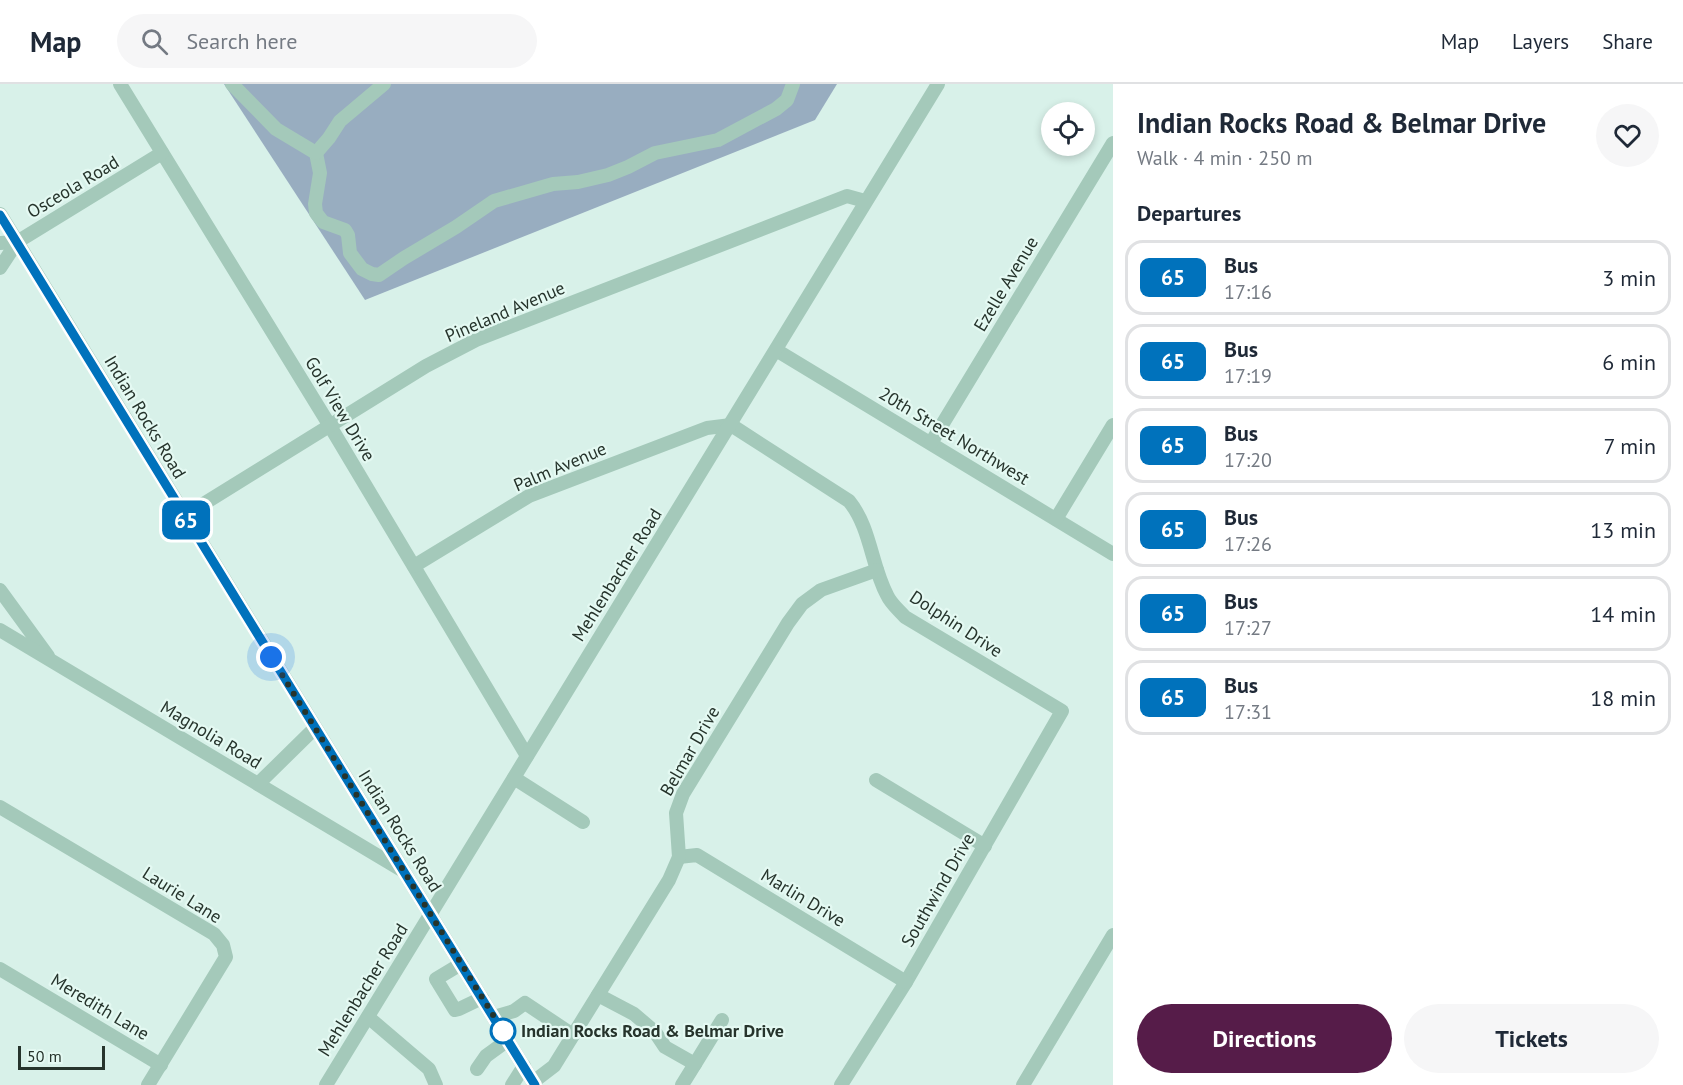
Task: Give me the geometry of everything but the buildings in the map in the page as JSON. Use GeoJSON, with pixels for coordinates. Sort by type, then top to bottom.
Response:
{"type":"FeatureCollection","features":[{"type":"Feature","properties":{"kind":"street","name":"Golf View Drive"},"geometry":{"type":"LineString","coordinates":[[120,84],[330,426],[527,756]]}},
{"type":"Feature","properties":{"kind":"street"},"geometry":{"type":"LineString","coordinates":[[232,84],[276,129],[316,153],[320,173],[315,204],[316,213],[323,222],[345,230],[348,235],[350,253],[362,270],[379,275],[494,201],[553,184],[578,182],[608,175],[655,153],[718,140],[776,109],[787,100],[793,84]]}},
{"type":"Feature","properties":{"kind":"street"},"geometry":{"type":"LineString","coordinates":[[316,153],[340,121],[384,84]]}},
{"type":"Feature","properties":{"kind":"street","name":"Mehlenbacher Road"},"geometry":{"type":"LineString","coordinates":[[326,1085],[938,84]]}},
{"type":"Feature","properties":{"kind":"street","name":"Ezelle Avenue"},"geometry":{"type":"LineString","coordinates":[[931,444],[1113,142]]}},
{"type":"Feature","properties":{"kind":"street","name":"Osceola Road"},"geometry":{"type":"LineString","coordinates":[[0,243],[16,242],[162,153]]}},
{"type":"Feature","properties":{"kind":"street","name":"Pineland Avenue"},"geometry":{"type":"LineString","coordinates":[[184,516],[426,366],[476,340],[848,196],[865,201]]}},
{"type":"Feature","properties":{"kind":"street","name":"Indian Rocks Road"},"geometry":{"type":"LineString","coordinates":[[0,214],[534,1084]]}},
{"type":"Feature","properties":{"kind":"street"},"geometry":{"type":"LineString","coordinates":[[0,268],[16,242]]}},
{"type":"Feature","properties":{"kind":"street","name":"20th Street Northwest"},"geometry":{"type":"LineString","coordinates":[[776,350],[1113,554]]}},
{"type":"Feature","properties":{"kind":"street","name":"Palm Avenue"},"geometry":{"type":"LineString","coordinates":[[414,566],[529,496],[706,428],[731,425]]}},
{"type":"Feature","properties":{"kind":"street","name":"Dolphin Drive"},"geometry":{"type":"LineString","coordinates":[[731,425],[849,501],[857,511],[890,601],[905,617],[1062,711]]}},
{"type":"Feature","properties":{"kind":"street"},"geometry":{"type":"LineString","coordinates":[[1056,519],[1113,425]]}},
{"type":"Feature","properties":{"kind":"street","name":"Belmar Drive"},"geometry":{"type":"LineString","coordinates":[[534,1084],[554,1066],[669,880],[679,856],[676,813],[683,794],[788,623],[802,604],[821,590],[877,570]]}},
{"type":"Feature","properties":{"kind":"street"},"geometry":{"type":"LineString","coordinates":[[0,590],[51,661]]}},
{"type":"Feature","properties":{"kind":"street","name":"Magnolia Road"},"geometry":{"type":"LineString","coordinates":[[0,630],[404,871]]}},
{"type":"Feature","properties":{"kind":"street","name":"Southwind Drive"},"geometry":{"type":"LineString","coordinates":[[841,1085],[906,982],[1062,711]]}},
{"type":"Feature","properties":{"kind":"street"},"geometry":{"type":"LineString","coordinates":[[258,784],[315,728]]}},
{"type":"Feature","properties":{"kind":"street"},"geometry":{"type":"LineString","coordinates":[[514,778],[583,822]]}},
{"type":"Feature","properties":{"kind":"street"},"geometry":{"type":"LineString","coordinates":[[876,780],[985,846]]}},
{"type":"Feature","properties":{"kind":"street","name":"Laurie Lane"},"geometry":{"type":"LineString","coordinates":[[0,807],[214,934],[223,945],[226,957],[160,1065]]}},
{"type":"Feature","properties":{"kind":"street","name":"Marlin Drive"},"geometry":{"type":"LineString","coordinates":[[679,856],[697,855],[906,982]]}},
{"type":"Feature","properties":{"kind":"street"},"geometry":{"type":"LineString","coordinates":[[1023,1085],[1113,935]]}},
{"type":"Feature","properties":{"kind":"street"},"geometry":{"type":"LineString","coordinates":[[462,964],[436,980],[454,1010],[459,1010],[482,998]]}},
{"type":"Feature","properties":{"kind":"street","name":"Meredith Lane"},"geometry":{"type":"LineString","coordinates":[[0,969],[160,1065]]}},
{"type":"Feature","properties":{"kind":"street"},"geometry":{"type":"LineString","coordinates":[[598,995],[634,1014],[656,1032],[665,1047],[694,1064]]}},
{"type":"Feature","properties":{"kind":"street"},"geometry":{"type":"LineString","coordinates":[[494,1017],[514,1011],[525,1003],[573,1035]]}},
{"type":"Feature","properties":{"kind":"street"},"geometry":{"type":"LineString","coordinates":[[368,1017],[429,1069],[436,1085]]}},
{"type":"Feature","properties":{"kind":"street"},"geometry":{"type":"LineString","coordinates":[[682,1085],[722,1020]]}},
{"type":"Feature","properties":{"kind":"street"},"geometry":{"type":"LineString","coordinates":[[477,1069],[483,1059],[508,1040]]}},
{"type":"Feature","properties":{"kind":"street"},"geometry":{"type":"LineString","coordinates":[[148,1085],[160,1065]]}},
{"type":"Feature","properties":{"kind":"street"},"geometry":{"type":"LineString","coordinates":[[512,1085],[524,1066]]}},
{"type":"Feature","properties":{"kind":"shaded area"},"geometry":{"type":"Polygon","coordinates":[[[224,84],[837,84],[815,120],[365,300],[224,84]]]}},
{"type":"Feature","properties":{"kind":"bus line","name":"65"},"geometry":{"type":"LineString","coordinates":[[0,215],[535,1085]]}},
{"type":"Feature","properties":{"kind":"place","name":"Indian Rocks Road & Belmar Drive"},"geometry":{"type":"Point","coordinates":[503,1031]}},
{"type":"Feature","properties":{"kind":"route"},"geometry":{"type":"LineString","coordinates":[[271,657],[503,1031]]}}]}
